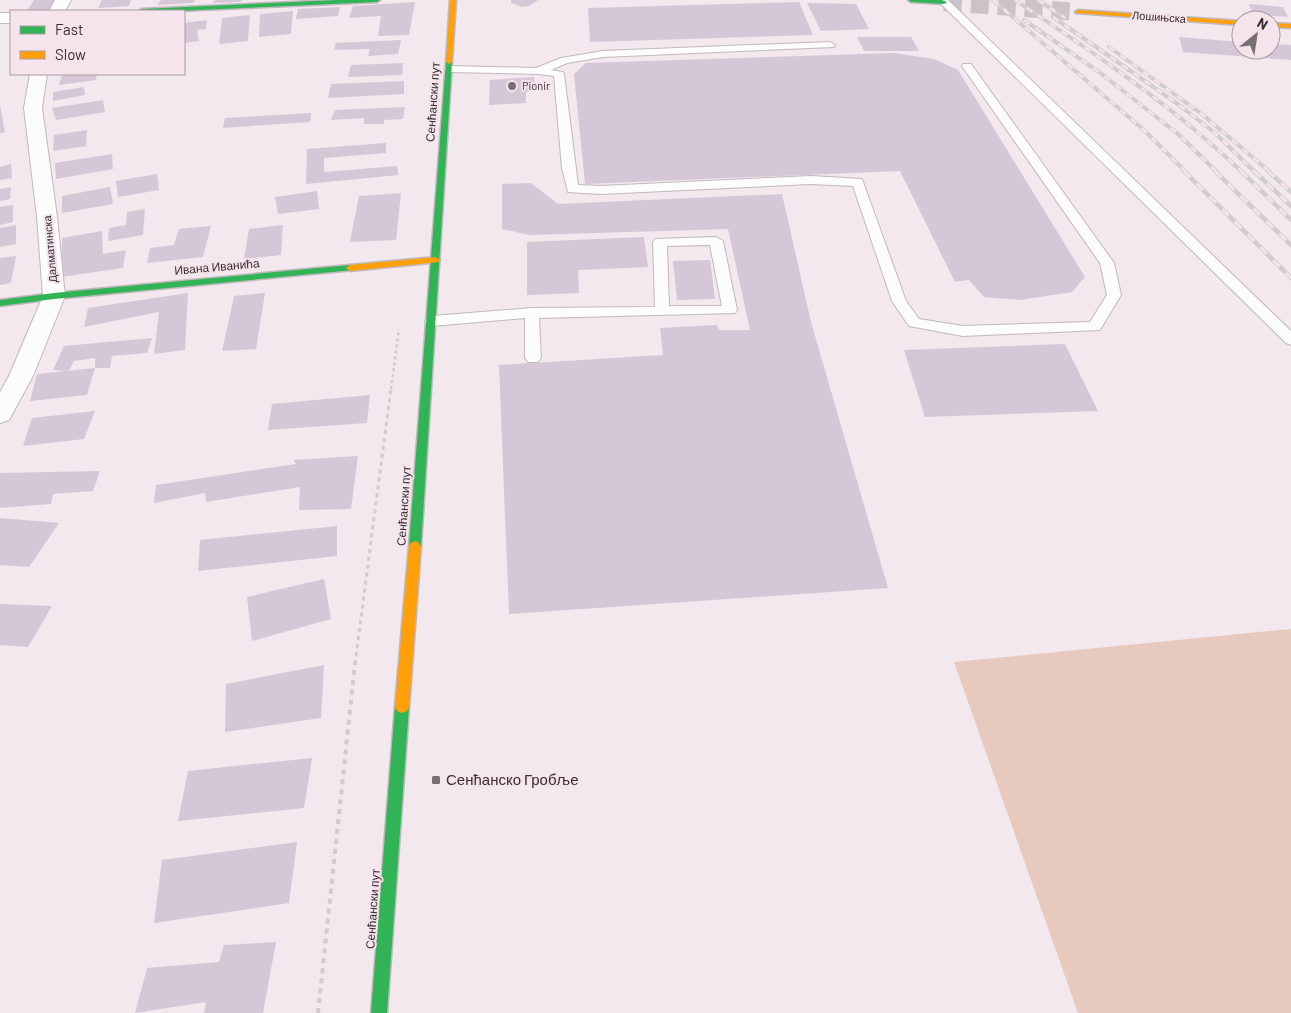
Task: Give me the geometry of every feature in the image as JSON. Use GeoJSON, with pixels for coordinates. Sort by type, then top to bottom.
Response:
{"type":"FeatureCollection","features":[{"type":"Feature","properties":{"kind":"main road"},"geometry":{"type":"LineString","coordinates":[[163,10],[377,0]]}},
{"type":"Feature","properties":{"kind":"main road","name":"Сенћански пут"},"geometry":{"type":"LineString","coordinates":[[379,1013],[432,321],[453,0]]}},
{"type":"Feature","properties":{"kind":"main road"},"geometry":{"type":"LineString","coordinates":[[911,0],[944,2]]}},
{"type":"Feature","properties":{"kind":"main road"},"geometry":{"type":"LineString","coordinates":[[1093,12],[1097,0]]}},
{"type":"Feature","properties":{"kind":"main road","name":"Лошињска"},"geometry":{"type":"LineString","coordinates":[[1078,12],[1231,22]]}},
{"type":"Feature","properties":{"kind":"main road","name":"Ивана Иванића"},"geometry":{"type":"LineString","coordinates":[[0,303],[54,296],[436,260]]}},
{"type":"Feature","properties":{"kind":"street","name":"Далматинска"},"geometry":{"type":"LineString","coordinates":[[0,414],[22,376],[54,296],[47,217],[33,108],[38,75]]}},
{"type":"Feature","properties":{"kind":"lane"},"geometry":{"type":"LineString","coordinates":[[944,2],[1291,340]]}},
{"type":"Feature","properties":{"kind":"lane"},"geometry":{"type":"LineString","coordinates":[[539,70],[565,60],[602,54],[830,45]]}},
{"type":"Feature","properties":{"kind":"lane"},"geometry":{"type":"LineString","coordinates":[[449,70],[539,70],[560,74],[568,168],[572,189],[601,190],[812,180],[858,182],[899,300],[914,323],[963,331],[1095,328],[1114,295],[1107,263],[967,66]]}},
{"type":"Feature","properties":{"kind":"lane"},"geometry":{"type":"LineString","coordinates":[[432,321],[532,313],[730,310],[716,241],[660,242],[662,311]]}},
{"type":"Feature","properties":{"kind":"lane"},"geometry":{"type":"LineString","coordinates":[[532,313],[533,358]]}},
{"type":"Feature","properties":{"kind":"path"},"geometry":{"type":"LineString","coordinates":[[318,1013],[356,656],[400,322]]}},
{"type":"Feature","properties":{"kind":"shaded area"},"geometry":{"type":"Polygon","coordinates":[[[1291,629],[1291,1013],[1078,1013],[954,662],[1291,629]]]}},
{"type":"Feature","properties":{"kind":"building"},"geometry":{"type":"Polygon","coordinates":[[[34,0],[56,0],[51,10],[28,10],[34,0]]]}},
{"type":"Feature","properties":{"kind":"building"},"geometry":{"type":"Polygon","coordinates":[[[102,0],[131,0],[129,6],[98,8],[102,0]]]}},
{"type":"Feature","properties":{"kind":"building"},"geometry":{"type":"Polygon","coordinates":[[[161,0],[195,0],[193,3],[157,5],[161,0]]]}},
{"type":"Feature","properties":{"kind":"building"},"geometry":{"type":"Polygon","coordinates":[[[215,0],[242,0],[241,2],[213,3],[215,0]]]}},
{"type":"Feature","properties":{"kind":"building"},"geometry":{"type":"Polygon","coordinates":[[[511,0],[538,0],[529,6],[522,7],[511,3],[511,0]]]}},
{"type":"Feature","properties":{"kind":"building"},"geometry":{"type":"Polygon","coordinates":[[[415,2],[409,35],[378,36],[381,16],[349,18],[353,6],[415,2]]]}},
{"type":"Feature","properties":{"kind":"building"},"geometry":{"type":"Polygon","coordinates":[[[799,2],[813,35],[590,42],[588,8],[799,2]]]}},
{"type":"Feature","properties":{"kind":"building"},"geometry":{"type":"Polygon","coordinates":[[[807,3],[856,4],[869,29],[821,31],[807,3]]]}},
{"type":"Feature","properties":{"kind":"building"},"geometry":{"type":"Polygon","coordinates":[[[1248,4],[1283,7],[1288,17],[1281,16],[1281,10],[1252,10],[1248,4]]]}},
{"type":"Feature","properties":{"kind":"building"},"geometry":{"type":"Polygon","coordinates":[[[340,7],[338,16],[296,19],[298,9],[340,7]]]}},
{"type":"Feature","properties":{"kind":"building"},"geometry":{"type":"Polygon","coordinates":[[[293,11],[291,34],[259,37],[260,14],[293,11]]]}},
{"type":"Feature","properties":{"kind":"building"},"geometry":{"type":"Polygon","coordinates":[[[250,15],[248,41],[219,44],[222,18],[250,15]]]}},
{"type":"Feature","properties":{"kind":"building"},"geometry":{"type":"Polygon","coordinates":[[[207,20],[206,29],[197,30],[199,41],[185,43],[185,23],[207,20]]]}},
{"type":"Feature","properties":{"kind":"building"},"geometry":{"type":"Polygon","coordinates":[[[857,37],[911,37],[919,51],[864,51],[857,37]]]}},
{"type":"Feature","properties":{"kind":"building"},"geometry":{"type":"Polygon","coordinates":[[[1179,37],[1231,41],[1231,56],[1183,52],[1179,37]]]}},
{"type":"Feature","properties":{"kind":"building"},"geometry":{"type":"Polygon","coordinates":[[[401,40],[398,54],[368,56],[370,49],[334,50],[336,43],[401,40]]]}},
{"type":"Feature","properties":{"kind":"building"},"geometry":{"type":"Polygon","coordinates":[[[1281,44],[1291,45],[1291,60],[1281,59],[1281,44]]]}},
{"type":"Feature","properties":{"kind":"building"},"geometry":{"type":"Polygon","coordinates":[[[894,53],[934,59],[958,70],[1085,277],[1072,292],[1020,300],[984,297],[969,280],[955,282],[900,171],[585,184],[574,74],[586,63],[894,53]]]}},
{"type":"Feature","properties":{"kind":"building"},"geometry":{"type":"Polygon","coordinates":[[[403,63],[402,75],[348,77],[351,65],[403,63]]]}},
{"type":"Feature","properties":{"kind":"building"},"geometry":{"type":"Polygon","coordinates":[[[62,75],[97,75],[96,80],[59,85],[62,75]]]}},
{"type":"Feature","properties":{"kind":"building","name":"Pionir"},"geometry":{"type":"Polygon","coordinates":[[[534,77],[535,91],[526,92],[526,103],[489,105],[490,80],[534,77]]]}},
{"type":"Feature","properties":{"kind":"building"},"geometry":{"type":"Polygon","coordinates":[[[404,81],[404,94],[328,98],[331,84],[404,81]]]}},
{"type":"Feature","properties":{"kind":"building"},"geometry":{"type":"Polygon","coordinates":[[[84,87],[85,95],[53,101],[53,92],[84,87]]]}},
{"type":"Feature","properties":{"kind":"building"},"geometry":{"type":"Polygon","coordinates":[[[103,100],[105,112],[56,120],[52,108],[103,100]]]}},
{"type":"Feature","properties":{"kind":"building"},"geometry":{"type":"Polygon","coordinates":[[[0,105],[5,132],[0,133],[0,105]]]}},
{"type":"Feature","properties":{"kind":"building"},"geometry":{"type":"Polygon","coordinates":[[[405,107],[403,119],[384,120],[384,124],[364,124],[364,118],[331,120],[335,110],[405,107]]]}},
{"type":"Feature","properties":{"kind":"building"},"geometry":{"type":"Polygon","coordinates":[[[311,113],[310,122],[223,128],[225,118],[311,113]]]}},
{"type":"Feature","properties":{"kind":"building"},"geometry":{"type":"Polygon","coordinates":[[[87,130],[86,146],[53,151],[54,135],[87,130]]]}},
{"type":"Feature","properties":{"kind":"building"},"geometry":{"type":"Polygon","coordinates":[[[386,143],[386,153],[324,158],[324,172],[397,166],[398,175],[306,184],[307,149],[386,143]]]}},
{"type":"Feature","properties":{"kind":"building"},"geometry":{"type":"Polygon","coordinates":[[[112,154],[113,169],[56,179],[55,163],[112,154]]]}},
{"type":"Feature","properties":{"kind":"building"},"geometry":{"type":"Polygon","coordinates":[[[11,164],[12,178],[0,180],[0,167],[11,164]]]}},
{"type":"Feature","properties":{"kind":"building"},"geometry":{"type":"Polygon","coordinates":[[[157,174],[159,190],[118,197],[116,181],[157,174]]]}},
{"type":"Feature","properties":{"kind":"building"},"geometry":{"type":"Polygon","coordinates":[[[531,183],[558,204],[782,194],[811,322],[888,588],[509,614],[499,365],[663,355],[660,328],[717,325],[719,330],[750,330],[728,229],[530,235],[502,229],[502,184],[531,183]]]}},
{"type":"Feature","properties":{"kind":"building"},"geometry":{"type":"Polygon","coordinates":[[[11,187],[10,199],[0,201],[0,189],[11,187]]]}},
{"type":"Feature","properties":{"kind":"building"},"geometry":{"type":"Polygon","coordinates":[[[110,187],[113,204],[62,213],[62,196],[110,187]]]}},
{"type":"Feature","properties":{"kind":"building"},"geometry":{"type":"Polygon","coordinates":[[[317,191],[319,209],[278,214],[275,197],[317,191]]]}},
{"type":"Feature","properties":{"kind":"building"},"geometry":{"type":"Polygon","coordinates":[[[401,193],[396,240],[350,242],[359,196],[401,193]]]}},
{"type":"Feature","properties":{"kind":"building"},"geometry":{"type":"Polygon","coordinates":[[[13,205],[13,222],[0,225],[0,207],[13,205]]]}},
{"type":"Feature","properties":{"kind":"building"},"geometry":{"type":"Polygon","coordinates":[[[145,209],[143,235],[108,241],[109,228],[126,225],[127,212],[145,209]]]}},
{"type":"Feature","properties":{"kind":"building"},"geometry":{"type":"Polygon","coordinates":[[[16,225],[16,244],[0,247],[0,228],[16,225]]]}},
{"type":"Feature","properties":{"kind":"building"},"geometry":{"type":"Polygon","coordinates":[[[283,225],[281,255],[244,259],[249,229],[283,225]]]}},
{"type":"Feature","properties":{"kind":"building"},"geometry":{"type":"Polygon","coordinates":[[[211,226],[203,257],[147,263],[150,248],[174,245],[179,229],[211,226]]]}},
{"type":"Feature","properties":{"kind":"building"},"geometry":{"type":"Polygon","coordinates":[[[102,231],[103,254],[126,250],[123,268],[61,277],[62,238],[102,231]]]}},
{"type":"Feature","properties":{"kind":"building"},"geometry":{"type":"Polygon","coordinates":[[[644,237],[648,267],[578,270],[579,293],[527,295],[527,242],[644,237]]]}},
{"type":"Feature","properties":{"kind":"building"},"geometry":{"type":"Polygon","coordinates":[[[16,256],[11,283],[0,285],[0,258],[16,256]]]}},
{"type":"Feature","properties":{"kind":"building"},"geometry":{"type":"Polygon","coordinates":[[[710,260],[715,299],[677,300],[673,261],[710,260]]]}},
{"type":"Feature","properties":{"kind":"building"},"geometry":{"type":"Polygon","coordinates":[[[188,293],[185,350],[154,354],[159,312],[84,327],[88,308],[188,293]]]}},
{"type":"Feature","properties":{"kind":"building"},"geometry":{"type":"Polygon","coordinates":[[[265,293],[256,349],[222,351],[234,296],[265,293]]]}},
{"type":"Feature","properties":{"kind":"building"},"geometry":{"type":"Polygon","coordinates":[[[152,338],[147,353],[112,356],[110,368],[95,368],[95,358],[74,361],[69,371],[53,370],[64,346],[152,338]]]}},
{"type":"Feature","properties":{"kind":"building"},"geometry":{"type":"Polygon","coordinates":[[[1065,344],[1098,411],[925,417],[904,350],[1065,344]]]}},
{"type":"Feature","properties":{"kind":"building"},"geometry":{"type":"Polygon","coordinates":[[[95,368],[87,395],[30,401],[37,374],[95,368]]]}},
{"type":"Feature","properties":{"kind":"building"},"geometry":{"type":"Polygon","coordinates":[[[370,395],[367,423],[268,430],[272,404],[370,395]]]}},
{"type":"Feature","properties":{"kind":"building"},"geometry":{"type":"Polygon","coordinates":[[[95,411],[84,439],[23,446],[32,418],[95,411]]]}},
{"type":"Feature","properties":{"kind":"building"},"geometry":{"type":"Polygon","coordinates":[[[358,456],[351,509],[299,510],[300,487],[206,502],[205,493],[154,503],[156,485],[296,464],[294,460],[358,456]]]}},
{"type":"Feature","properties":{"kind":"building"},"geometry":{"type":"Polygon","coordinates":[[[100,471],[93,491],[53,494],[51,504],[0,508],[0,473],[100,471]]]}},
{"type":"Feature","properties":{"kind":"building"},"geometry":{"type":"Polygon","coordinates":[[[0,518],[59,523],[29,567],[0,565],[0,518]]]}},
{"type":"Feature","properties":{"kind":"building"},"geometry":{"type":"Polygon","coordinates":[[[337,526],[337,556],[198,571],[200,540],[337,526]]]}},
{"type":"Feature","properties":{"kind":"building"},"geometry":{"type":"Polygon","coordinates":[[[324,579],[331,619],[252,641],[247,597],[324,579]]]}},
{"type":"Feature","properties":{"kind":"building"},"geometry":{"type":"Polygon","coordinates":[[[0,604],[52,606],[28,647],[0,645],[0,604]]]}},
{"type":"Feature","properties":{"kind":"building"},"geometry":{"type":"Polygon","coordinates":[[[324,665],[321,718],[225,732],[226,684],[324,665]]]}},
{"type":"Feature","properties":{"kind":"building"},"geometry":{"type":"Polygon","coordinates":[[[312,758],[304,808],[178,821],[188,771],[312,758]]]}},
{"type":"Feature","properties":{"kind":"building"},"geometry":{"type":"Polygon","coordinates":[[[297,842],[289,903],[154,923],[162,860],[297,842]]]}},
{"type":"Feature","properties":{"kind":"building"},"geometry":{"type":"Polygon","coordinates":[[[276,942],[263,1013],[204,1013],[206,1002],[135,1013],[147,968],[219,962],[224,945],[276,942]]]}},
{"type":"Feature","properties":{"kind":"tunnel"},"geometry":{"type":"LineString","coordinates":[[944,2],[1078,12]]}},
{"type":"Feature","properties":{"kind":"railway"},"geometry":{"type":"LineString","coordinates":[[993,0],[1145,131],[1186,172]]}},
{"type":"Feature","properties":{"kind":"railway"},"geometry":{"type":"LineString","coordinates":[[1015,0],[1132,81],[1189,125],[1242,172]]}},
{"type":"Feature","properties":{"kind":"railway"},"geometry":{"type":"LineString","coordinates":[[1038,0],[1065,18]]}},
{"type":"Feature","properties":{"kind":"railway"},"geometry":{"type":"LineString","coordinates":[[1053,17],[1175,102],[1215,133],[1255,172]]}},
{"type":"Feature","properties":{"kind":"railway"},"geometry":{"type":"LineString","coordinates":[[1024,20],[1099,72],[1178,134],[1217,172]]}},
{"type":"Feature","properties":{"kind":"railway"},"geometry":{"type":"LineString","coordinates":[[1109,47],[1203,115],[1270,172]]}},
{"type":"Feature","properties":{"kind":"railway"},"geometry":{"type":"LineString","coordinates":[[1184,171],[1291,278]]}},
{"type":"Feature","properties":{"kind":"railway"},"geometry":{"type":"LineString","coordinates":[[1215,171],[1291,245]]}},
{"type":"Feature","properties":{"kind":"railway"},"geometry":{"type":"LineString","coordinates":[[1241,171],[1291,220]]}},
{"type":"Feature","properties":{"kind":"railway"},"geometry":{"type":"LineString","coordinates":[[1254,171],[1291,206]]}},
{"type":"Feature","properties":{"kind":"railway"},"geometry":{"type":"LineString","coordinates":[[1268,171],[1291,192]]}},
{"type":"Feature","properties":{"kind":"traffic: fast"},"geometry":{"type":"LineString","coordinates":[[163,10],[377,0]]}},
{"type":"Feature","properties":{"kind":"traffic: fast"},"geometry":{"type":"LineString","coordinates":[[911,0],[944,2]]}},
{"type":"Feature","properties":{"kind":"traffic: fast"},"geometry":{"type":"LineString","coordinates":[[415,546],[449,62]]}},
{"type":"Feature","properties":{"kind":"traffic: fast"},"geometry":{"type":"LineString","coordinates":[[0,303],[54,296],[350,268]]}},
{"type":"Feature","properties":{"kind":"traffic: fast"},"geometry":{"type":"LineString","coordinates":[[379,1013],[402,707]]}},
{"type":"Feature","properties":{"kind":"traffic: slow"},"geometry":{"type":"LineString","coordinates":[[449,62],[453,0]]}},
{"type":"Feature","properties":{"kind":"traffic: slow"},"geometry":{"type":"LineString","coordinates":[[1078,12],[1231,22]]}},
{"type":"Feature","properties":{"kind":"traffic: slow"},"geometry":{"type":"LineString","coordinates":[[1281,26],[1291,26]]}},
{"type":"Feature","properties":{"kind":"traffic: slow"},"geometry":{"type":"LineString","coordinates":[[350,268],[436,260]]}},
{"type":"Feature","properties":{"kind":"traffic: slow"},"geometry":{"type":"LineString","coordinates":[[402,707],[415,546]]}},
{"type":"Feature","properties":{"kind":"place","name":"Pionir"},"geometry":{"type":"Point","coordinates":[512,86]}},
{"type":"Feature","properties":{"kind":"place","name":"Сенћанско Гробље"},"geometry":{"type":"Point","coordinates":[436,780]}}]}
